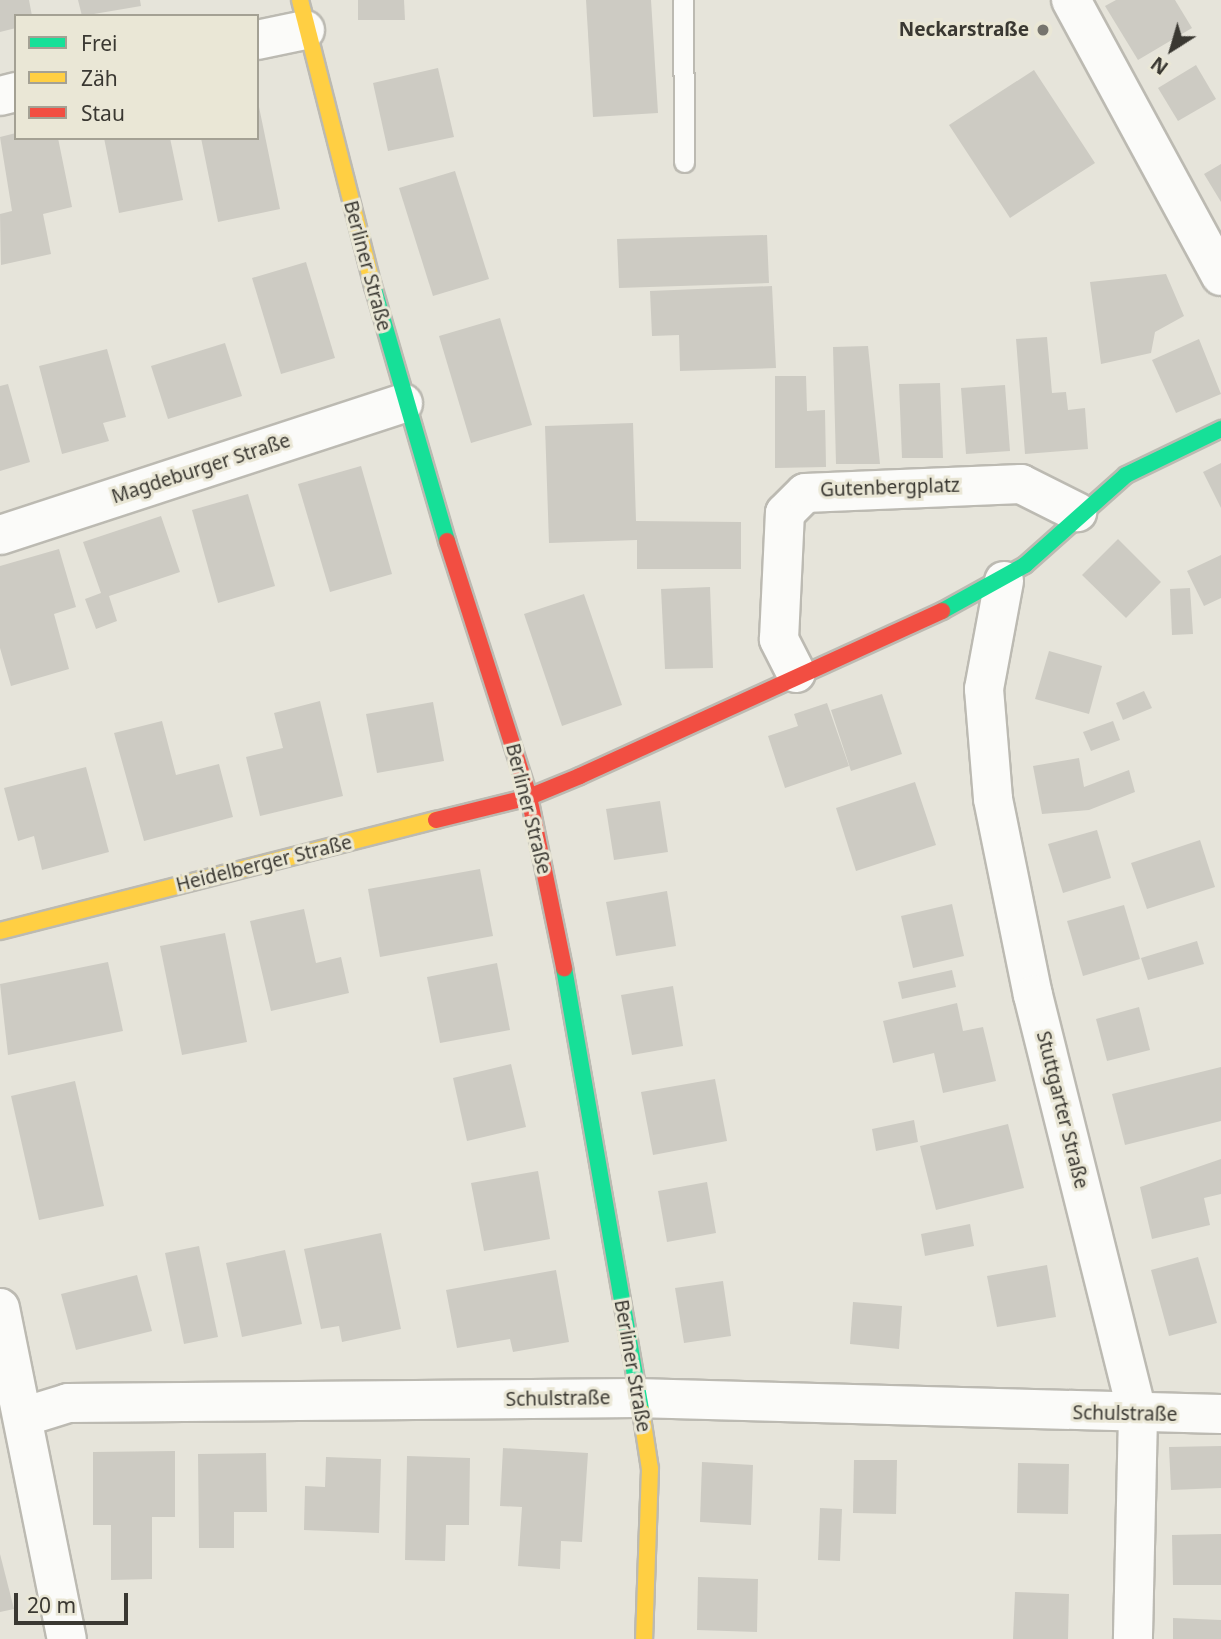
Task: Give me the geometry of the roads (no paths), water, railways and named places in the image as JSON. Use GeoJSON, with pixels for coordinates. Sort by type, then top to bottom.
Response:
{"type":"FeatureCollection","features":[{"type":"Feature","properties":{"kind":"street"},"geometry":{"type":"LineString","coordinates":[[1071,0],[1148,131],[1221,276]]}},
{"type":"Feature","properties":{"kind":"street"},"geometry":{"type":"LineString","coordinates":[[259,39],[303,15]]}},
{"type":"Feature","properties":{"kind":"street","name":"Berliner Straße"},"geometry":{"type":"LineString","coordinates":[[303,15],[403,403],[528,797],[590,1098],[636,1398],[650,1469],[644,1639]]}},
{"type":"Feature","properties":{"kind":"street","name":"Magdeburger Straße"},"geometry":{"type":"LineString","coordinates":[[0,536],[403,403]]}},
{"type":"Feature","properties":{"kind":"street"},"geometry":{"type":"LineString","coordinates":[[528,797],[796,673],[1004,581],[1077,512],[1138,468],[1221,429]]}},
{"type":"Feature","properties":{"kind":"street","name":"Gutenbergplatz"},"geometry":{"type":"LineString","coordinates":[[796,673],[779,639],[785,513],[805,493],[1021,484],[1077,512]]}},
{"type":"Feature","properties":{"kind":"street","name":"Stuttgarter Straße"},"geometry":{"type":"LineString","coordinates":[[1004,581],[984,690],[993,799],[1033,995],[1138,1415],[1133,1639]]}},
{"type":"Feature","properties":{"kind":"street","name":"Heidelberger Straße"},"geometry":{"type":"LineString","coordinates":[[0,931],[528,797]]}},
{"type":"Feature","properties":{"kind":"street"},"geometry":{"type":"LineString","coordinates":[[0,1308],[67,1639]]}},
{"type":"Feature","properties":{"kind":"street","name":"Schulstraße"},"geometry":{"type":"LineString","coordinates":[[23,1417],[68,1404],[636,1398],[1138,1415],[1221,1414]]}},
{"type":"Feature","properties":{"kind":"lane"},"geometry":{"type":"LineString","coordinates":[[683,0],[684,162]]}},
{"type":"Feature","properties":{"kind":"place","name":"Neckarstraße"},"geometry":{"type":"Point","coordinates":[1043,30]}}]}
